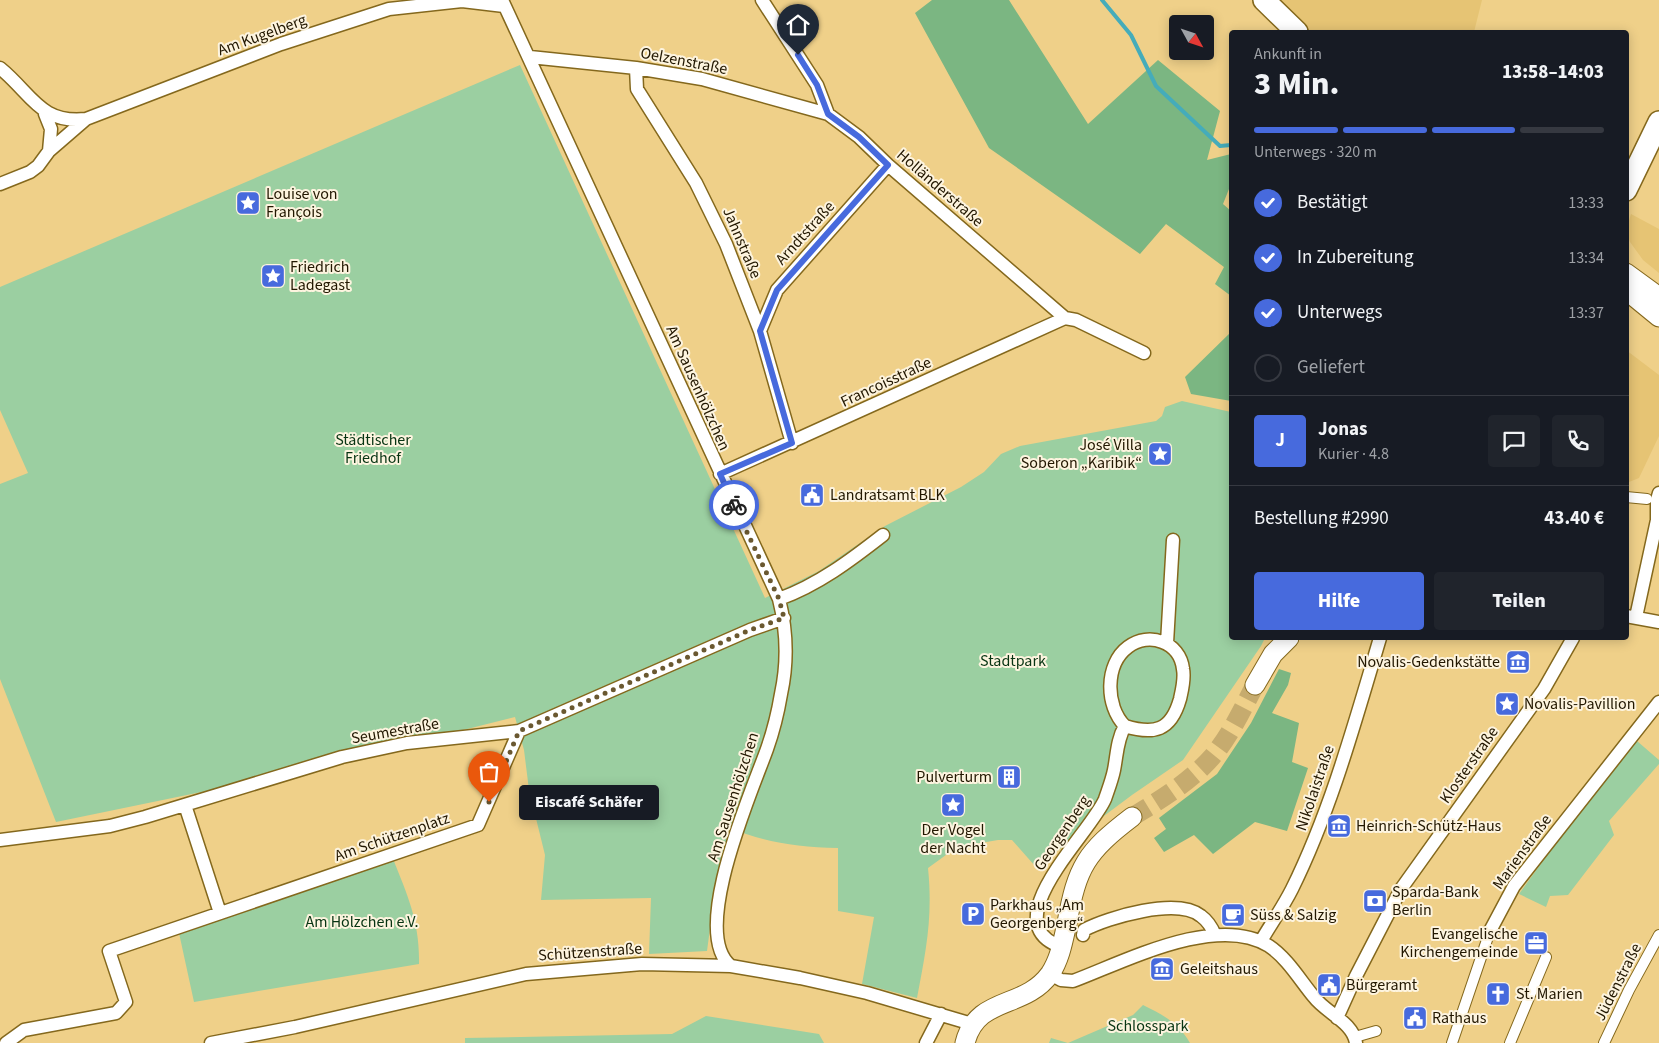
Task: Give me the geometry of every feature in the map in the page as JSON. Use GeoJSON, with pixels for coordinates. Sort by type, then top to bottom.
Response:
{"type":"FeatureCollection","features":[{"type":"Feature","properties":{"kind":"main road"},"geometry":{"type":"LineString","coordinates":[[1264,0],[1295,30]]}},
{"type":"Feature","properties":{"kind":"main road"},"geometry":{"type":"LineString","coordinates":[[1629,184],[1659,122]]}},
{"type":"Feature","properties":{"kind":"main road"},"geometry":{"type":"LineString","coordinates":[[1629,277],[1659,297]]}},
{"type":"Feature","properties":{"kind":"main road"},"geometry":{"type":"LineString","coordinates":[[1629,277],[1659,317]]}},
{"type":"Feature","properties":{"kind":"main road"},"geometry":{"type":"LineString","coordinates":[[1255,685],[1273,654],[1287,640]]}},
{"type":"Feature","properties":{"kind":"main road"},"geometry":{"type":"LineString","coordinates":[[965,1043],[972,1024],[988,1010],[1027,994],[1050,974],[1062,947],[1073,893],[1084,861],[1099,844],[1132,818]]}},
{"type":"Feature","properties":{"kind":"street"},"geometry":{"type":"LineString","coordinates":[[762,0],[817,85],[828,114]]}},
{"type":"Feature","properties":{"kind":"street","name":"Am Kugelberg"},"geometry":{"type":"LineString","coordinates":[[0,184],[30,172],[38,166],[49,152],[86,119],[281,44],[389,9],[462,1],[503,3]]}},
{"type":"Feature","properties":{"kind":"street","name":"Am Sausenhölzchen"},"geometry":{"type":"LineString","coordinates":[[503,3],[530,57],[779,599],[784,618],[786,648],[782,694],[767,749],[731,845],[720,893],[719,950],[724,960],[731,966]]}},
{"type":"Feature","properties":{"kind":"street","name":"Oelzenstraße"},"geometry":{"type":"LineString","coordinates":[[530,57],[636,68],[702,79],[828,114]]}},
{"type":"Feature","properties":{"kind":"street"},"geometry":{"type":"LineString","coordinates":[[0,68],[16,82],[45,114],[51,129],[49,152]]}},
{"type":"Feature","properties":{"kind":"street","name":"Jahnstraße"},"geometry":{"type":"LineString","coordinates":[[636,68],[637,89],[696,183],[726,244],[760,331],[792,443]]}},
{"type":"Feature","properties":{"kind":"street"},"geometry":{"type":"LineString","coordinates":[[45,114],[63,119],[86,119]]}},
{"type":"Feature","properties":{"kind":"street","name":"Holländerstraße"},"geometry":{"type":"LineString","coordinates":[[828,114],[859,137],[888,165],[1065,318],[1076,320],[1144,353]]}},
{"type":"Feature","properties":{"kind":"street","name":"Arndtstraße"},"geometry":{"type":"LineString","coordinates":[[760,331],[777,290],[888,165]]}},
{"type":"Feature","properties":{"kind":"street","name":"Francoisstraße"},"geometry":{"type":"LineString","coordinates":[[720,474],[1065,318]]}},
{"type":"Feature","properties":{"kind":"street"},"geometry":{"type":"LineString","coordinates":[[1629,497],[1654,497],[1657,520],[1631,617],[1659,622]]}},
{"type":"Feature","properties":{"kind":"street"},"geometry":{"type":"LineString","coordinates":[[779,599],[799,592],[853,559],[883,535]]}},
{"type":"Feature","properties":{"kind":"street"},"geometry":{"type":"LineString","coordinates":[[1167,643],[1172,540]]}},
{"type":"Feature","properties":{"kind":"street","name":"Seumestraße"},"geometry":{"type":"LineString","coordinates":[[0,840],[110,826],[342,757],[407,743],[519,731],[750,630],[784,618]]}},
{"type":"Feature","properties":{"kind":"street"},"geometry":{"type":"LineString","coordinates":[[1144,640],[1167,643],[1178,654],[1184,668],[1182,690],[1172,720],[1162,728],[1151,731],[1125,726],[1116,714],[1112,695],[1111,672],[1116,660],[1131,644],[1144,640]]}},
{"type":"Feature","properties":{"kind":"street","name":"Nikolaistraße"},"geometry":{"type":"LineString","coordinates":[[1260,941],[1288,898],[1311,848],[1348,742],[1379,640]]}},
{"type":"Feature","properties":{"kind":"street","name":"Klosterstraße"},"geometry":{"type":"LineString","coordinates":[[1337,1018],[1356,976],[1401,889],[1544,688],[1572,640]]}},
{"type":"Feature","properties":{"kind":"street","name":"Marienstraße"},"geometry":{"type":"LineString","coordinates":[[1452,1043],[1490,931],[1514,886],[1659,702]]}},
{"type":"Feature","properties":{"kind":"street","name":"Georgenberg"},"geometry":{"type":"LineString","coordinates":[[1062,947],[1050,943],[1040,931],[1036,923],[1037,911],[1054,873],[1089,827],[1104,800],[1114,772],[1120,733],[1125,726]]}},
{"type":"Feature","properties":{"kind":"street","name":"Am Schützenplatz"},"geometry":{"type":"LineString","coordinates":[[6,1043],[24,1030],[116,1013],[126,1002],[109,951],[478,825],[519,731]]}},
{"type":"Feature","properties":{"kind":"street"},"geometry":{"type":"LineString","coordinates":[[184,805],[220,913]]}},
{"type":"Feature","properties":{"kind":"street"},"geometry":{"type":"LineString","coordinates":[[1083,935],[1084,930],[1109,919],[1136,913],[1171,909],[1186,910],[1201,915],[1215,935]]}},
{"type":"Feature","properties":{"kind":"street"},"geometry":{"type":"LineString","coordinates":[[1050,974],[1066,982],[1073,981],[1152,949],[1215,935],[1240,935],[1260,941],[1277,952],[1315,999],[1352,1030],[1356,1040],[1376,1031]]}},
{"type":"Feature","properties":{"kind":"street","name":"Jüdenstraße"},"geometry":{"type":"LineString","coordinates":[[1604,1043],[1629,990],[1659,935]]}},
{"type":"Feature","properties":{"kind":"street"},"geometry":{"type":"LineString","coordinates":[[1510,1043],[1546,957]]}},
{"type":"Feature","properties":{"kind":"street","name":"Schützenstraße"},"geometry":{"type":"LineString","coordinates":[[211,1043],[295,1027],[526,974],[642,964],[731,966],[819,982],[972,1024]]}},
{"type":"Feature","properties":{"kind":"street"},"geometry":{"type":"LineString","coordinates":[[926,1043],[941,1014]]}},
{"type":"Feature","properties":{"kind":"shaded area"},"geometry":{"type":"Polygon","coordinates":[[[1270,0],[1482,0],[1474,30],[1301,30],[1270,0]]]}},
{"type":"Feature","properties":{"kind":"shaded area"},"geometry":{"type":"Polygon","coordinates":[[[1631,214],[1659,229],[1659,273],[1643,260],[1630,242],[1629,220],[1631,214]]]}},
{"type":"Feature","properties":{"kind":"shaded area"},"geometry":{"type":"Polygon","coordinates":[[[1629,352],[1659,375],[1659,436],[1639,478],[1629,482],[1629,352]]]}},
{"type":"Feature","properties":{"kind":"green space"},"geometry":{"type":"Polygon","coordinates":[[[932,0],[1009,0],[1088,124],[1158,60],[1220,111],[1207,160],[1229,154],[1229,189],[1223,204],[1229,209],[1229,294],[1215,284],[1224,267],[1166,224],[1140,254],[989,148],[915,13],[932,0]]]}},
{"type":"Feature","properties":{"kind":"green space","name":"Städtischer Friedhof"},"geometry":{"type":"Polygon","coordinates":[[[520,65],[765,598],[819,571],[885,526],[961,487],[984,472],[1001,454],[1020,446],[1156,421],[1162,416],[1165,407],[1182,401],[1229,412],[1229,640],[1264,640],[1183,760],[1132,795],[1045,860],[1035,866],[1012,840],[998,840],[957,847],[928,868],[929,918],[926,949],[917,998],[862,984],[874,917],[838,911],[838,848],[809,847],[783,843],[729,828],[715,891],[707,951],[649,954],[651,898],[541,900],[545,855],[529,790],[524,750],[515,717],[284,775],[56,822],[0,679],[0,484],[28,473],[0,410],[0,287],[520,65]]]}},
{"type":"Feature","properties":{"kind":"green space"},"geometry":{"type":"Polygon","coordinates":[[[1229,334],[1229,401],[1191,394],[1185,377],[1229,334]]]}},
{"type":"Feature","properties":{"kind":"green space"},"geometry":{"type":"Polygon","coordinates":[[[1279,669],[1291,673],[1288,685],[1272,713],[1299,723],[1292,762],[1308,768],[1287,831],[1255,822],[1213,854],[1194,835],[1164,852],[1154,838],[1166,829],[1159,818],[1217,774],[1251,723],[1279,669]]]}},
{"type":"Feature","properties":{"kind":"green space"},"geometry":{"type":"Polygon","coordinates":[[[1637,741],[1659,760],[1659,764],[1609,821],[1614,835],[1568,895],[1550,896],[1546,907],[1519,894],[1574,818],[1637,741]]]}},
{"type":"Feature","properties":{"kind":"green space","name":"Am Hölzchen e.V."},"geometry":{"type":"Polygon","coordinates":[[[393,859],[412,910],[419,949],[419,964],[194,1002],[179,933],[393,859]]]}},
{"type":"Feature","properties":{"kind":"green space","name":"Schlosspark"},"geometry":{"type":"Polygon","coordinates":[[[1143,1005],[1176,1025],[1190,1043],[1068,1043],[1133,1015],[1143,1005]]]}},
{"type":"Feature","properties":{"kind":"green space"},"geometry":{"type":"Polygon","coordinates":[[[706,1016],[819,1034],[824,1043],[465,1043],[465,1038],[672,1034],[706,1016]]]}},
{"type":"Feature","properties":{"kind":"green space"},"geometry":{"type":"Polygon","coordinates":[[[1051,1038],[1068,1043],[1049,1043],[1051,1038]]]}},
{"type":"Feature","properties":{"kind":"waterway"},"geometry":{"type":"LineString","coordinates":[[1102,0],[1131,35],[1156,86],[1220,146],[1229,145]]}},
{"type":"Feature","properties":{"kind":"tunnel"},"geometry":{"type":"LineString","coordinates":[[1132,817],[1164,797],[1212,757],[1230,732],[1255,685]]}},
{"type":"Feature","properties":{"kind":"way so far"},"geometry":{"type":"LineString","coordinates":[[489,802],[519,731],[750,630],[784,618],[779,599],[734,505]]}},
{"type":"Feature","properties":{"kind":"place","name":"Louise von François"},"geometry":{"type":"Point","coordinates":[248,203]}},
{"type":"Feature","properties":{"kind":"place","name":"Friedrich Ladegast"},"geometry":{"type":"Point","coordinates":[273,276]}},
{"type":"Feature","properties":{"kind":"place","name":"José Villa Soberon „Karibik“"},"geometry":{"type":"Point","coordinates":[1160,454]}},
{"type":"Feature","properties":{"kind":"place","name":"Landratsamt BLK"},"geometry":{"type":"Point","coordinates":[812,495]}},
{"type":"Feature","properties":{"kind":"place","name":"Novalis-Gedenkstätte"},"geometry":{"type":"Point","coordinates":[1518,662]}},
{"type":"Feature","properties":{"kind":"place","name":"Novalis-Pavillion"},"geometry":{"type":"Point","coordinates":[1507,704]}},
{"type":"Feature","properties":{"kind":"place","name":"Pulverturm"},"geometry":{"type":"Point","coordinates":[1009,777]}},
{"type":"Feature","properties":{"kind":"place","name":"Eiscafé Schäfer"},"geometry":{"type":"Point","coordinates":[489,802]}},
{"type":"Feature","properties":{"kind":"place","name":"Der Vogel der Nacht"},"geometry":{"type":"Point","coordinates":[953,805]}},
{"type":"Feature","properties":{"kind":"place","name":"Heinrich-Schütz-Haus"},"geometry":{"type":"Point","coordinates":[1339,826]}},
{"type":"Feature","properties":{"kind":"place","name":"Sparda-Bank Berlin"},"geometry":{"type":"Point","coordinates":[1375,901]}},
{"type":"Feature","properties":{"kind":"place","name":"Parkhaus „Am Georgenberg“"},"geometry":{"type":"Point","coordinates":[973,914]}},
{"type":"Feature","properties":{"kind":"place","name":"Süss & Salzig"},"geometry":{"type":"Point","coordinates":[1233,915]}},
{"type":"Feature","properties":{"kind":"place","name":"Evangelische Kirchengemeinde"},"geometry":{"type":"Point","coordinates":[1536,943]}},
{"type":"Feature","properties":{"kind":"place","name":"Geleitshaus"},"geometry":{"type":"Point","coordinates":[1162,969]}},
{"type":"Feature","properties":{"kind":"place","name":"Bürgeramt"},"geometry":{"type":"Point","coordinates":[1329,985]}},
{"type":"Feature","properties":{"kind":"place","name":"St. Marien"},"geometry":{"type":"Point","coordinates":[1498,994]}},
{"type":"Feature","properties":{"kind":"place","name":"Rathaus"},"geometry":{"type":"Point","coordinates":[1415,1018]}},
{"type":"Feature","properties":{"kind":"route"},"geometry":{"type":"LineString","coordinates":[[734,505],[720,474],[792,443],[760,331],[777,290],[888,165],[859,137],[828,114],[817,85],[798,55]]}},
{"type":"Feature","properties":{"kind":"park label","name":"Stadtpark"},"geometry":{"type":"Point","coordinates":[1013,661]}}]}
